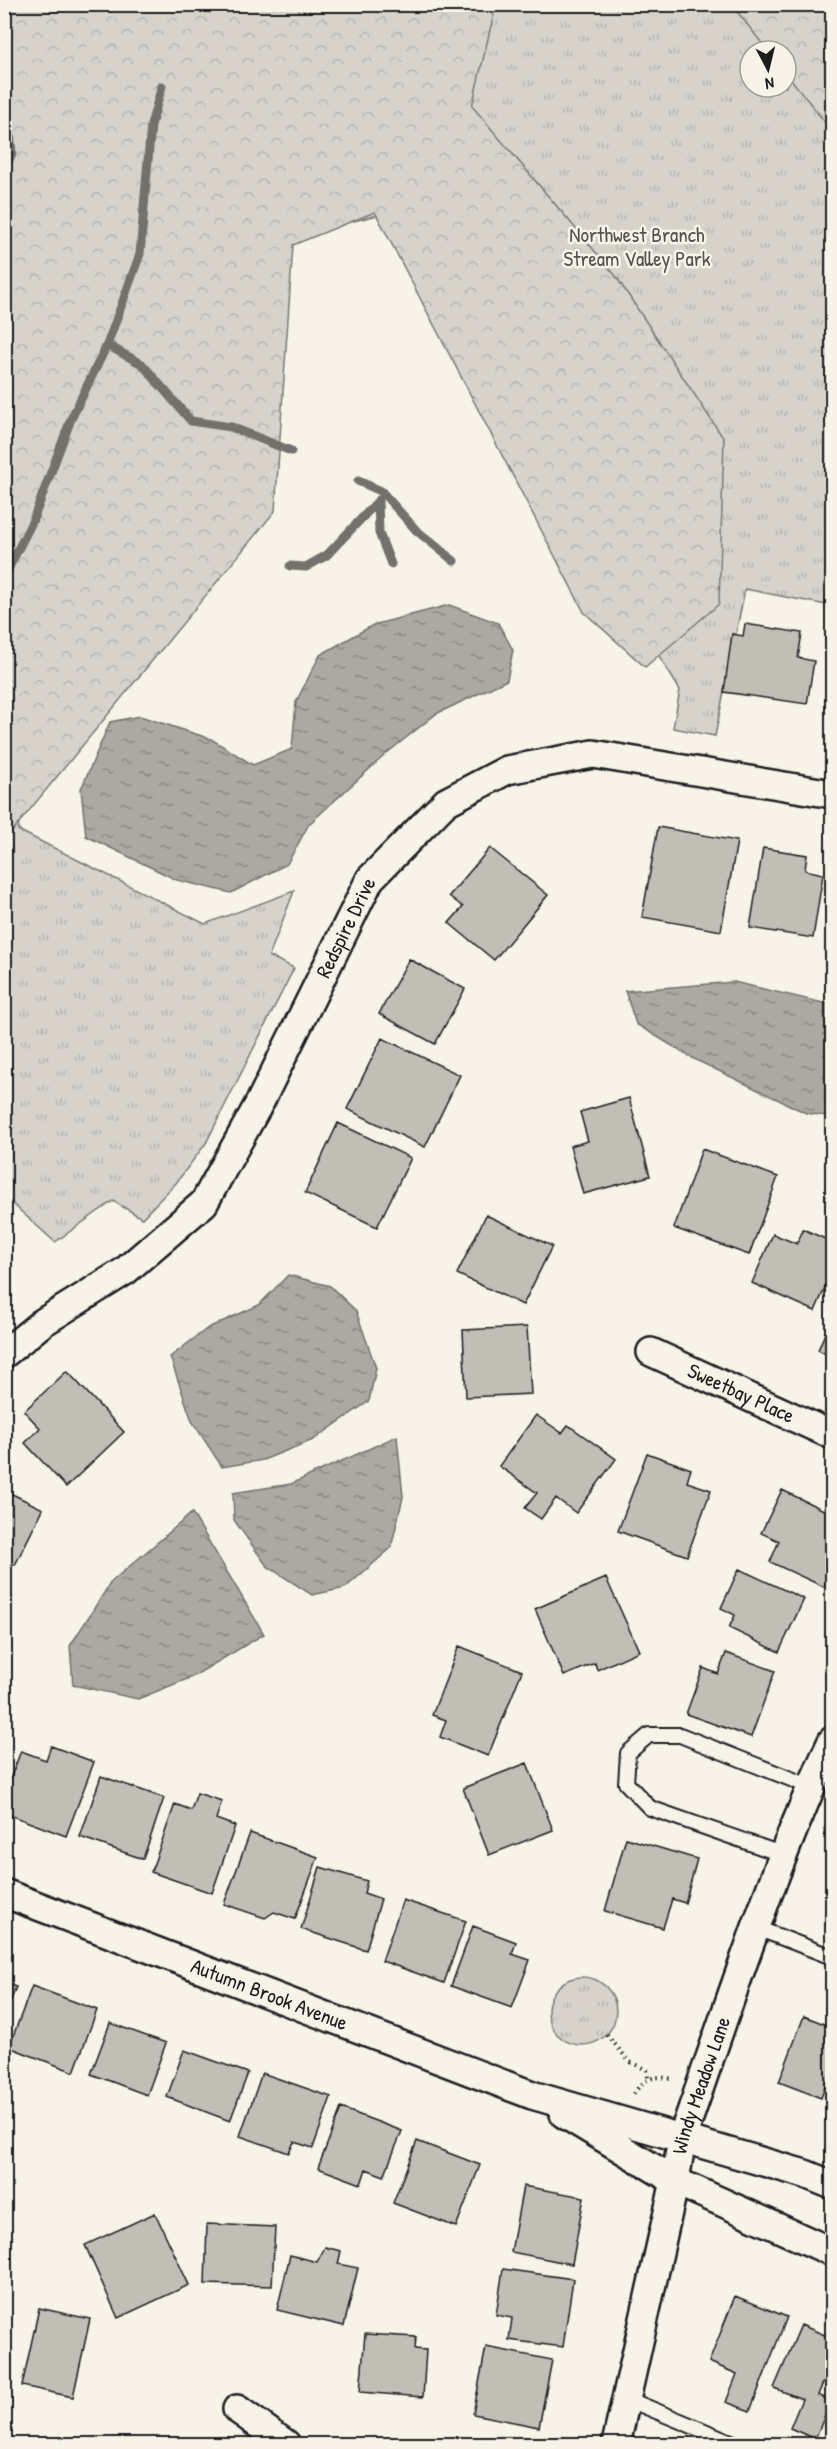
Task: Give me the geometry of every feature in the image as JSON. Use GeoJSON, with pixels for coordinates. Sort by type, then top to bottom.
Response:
{"type":"FeatureCollection","features":[{"type":"Feature","properties":{"kind":"street","name":"Redspire Drive"},"geometry":{"type":"LineString","coordinates":[[4,1354],[42,1323],[125,1271],[204,1203],[265,1091],[370,879],[446,802],[507,770],[593,754],[832,794]]}},
{"type":"Feature","properties":{"kind":"street","name":"Sweetbay Place"},"geometry":{"type":"LineString","coordinates":[[651,1352],[832,1436]]}},
{"type":"Feature","properties":{"kind":"street","name":"Windy Meadow Lane"},"geometry":{"type":"LineString","coordinates":[[616,2445],[675,2181],[682,2138],[783,1855],[832,1741]]}},
{"type":"Feature","properties":{"kind":"street","name":"Autumn Brook Avenue"},"geometry":{"type":"LineString","coordinates":[[4,1893],[532,2095],[805,2174],[832,2185]]}},
{"type":"Feature","properties":{"kind":"street","name":"Autumn Brook Avenue"},"geometry":{"type":"LineString","coordinates":[[532,2095],[675,2181],[832,2252]]}},
{"type":"Feature","properties":{"kind":"street"},"geometry":{"type":"LineString","coordinates":[[237,2409],[286,2445]]}},
{"type":"Feature","properties":{"kind":"lane"},"geometry":{"type":"LineString","coordinates":[[783,1855],[650,1808],[626,1783],[628,1753],[650,1735],[680,1735],[811,1787]]}},
{"type":"Feature","properties":{"kind":"lane"},"geometry":{"type":"LineString","coordinates":[[757,1928],[832,1957]]}},
{"type":"Feature","properties":{"kind":"lane"},"geometry":{"type":"LineString","coordinates":[[627,2399],[736,2445]]}},
{"type":"Feature","properties":{"kind":"path"},"geometry":{"type":"LineString","coordinates":[[607,2035],[630,2062],[647,2070],[648,2078]]}},
{"type":"Feature","properties":{"kind":"path"},"geometry":{"type":"LineString","coordinates":[[634,2094],[640,2083],[648,2078],[659,2076],[677,2079]]}},
{"type":"Feature","properties":{"kind":"green space"},"geometry":{"type":"Polygon","coordinates":[[[5,4],[496,5],[472,106],[615,275],[724,439],[719,604],[645,667],[584,612],[375,212],[293,245],[275,511],[5,840],[5,4]]]}},
{"type":"Feature","properties":{"kind":"green space","name":"Northwest Branch Stream Valley Park"},"geometry":{"type":"Polygon","coordinates":[[[5,5],[832,5],[832,606],[745,589],[715,736],[673,728],[680,690],[386,213],[261,244],[40,697],[18,830],[205,924],[294,891],[269,956],[294,968],[206,1143],[176,1183],[142,1218],[113,1201],[55,1242],[5,1197],[5,5]]]}},
{"type":"Feature","properties":{"kind":"green space"},"geometry":{"type":"Polygon","coordinates":[[[732,5],[832,5],[832,131],[798,88],[798,39],[759,39],[732,5]]]}},
{"type":"Feature","properties":{"kind":"green space"},"geometry":{"type":"Polygon","coordinates":[[[575,1977],[589,1977],[601,1982],[611,1992],[616,2011],[611,2030],[601,2040],[589,2045],[575,2045],[563,2040],[553,2030],[548,2018],[548,2004],[553,1992],[563,1982],[575,1977]]]}},
{"type":"Feature","properties":{"kind":"water"},"geometry":{"type":"Polygon","coordinates":[[[449,605],[498,623],[513,650],[507,680],[436,714],[387,753],[309,824],[287,864],[231,893],[177,880],[86,836],[81,789],[110,722],[140,716],[211,739],[253,765],[292,749],[296,702],[320,655],[373,625],[449,605]]]}},
{"type":"Feature","properties":{"kind":"water"},"geometry":{"type":"Polygon","coordinates":[[[734,982],[832,1005],[832,1117],[806,1113],[694,1059],[636,1024],[625,991],[734,982]]]}},
{"type":"Feature","properties":{"kind":"water"},"geometry":{"type":"Polygon","coordinates":[[[288,1275],[330,1286],[356,1311],[376,1368],[369,1401],[313,1440],[263,1460],[222,1467],[192,1421],[170,1357],[208,1328],[259,1305],[288,1275]]]}},
{"type":"Feature","properties":{"kind":"water"},"geometry":{"type":"Polygon","coordinates":[[[397,1436],[403,1497],[391,1548],[345,1588],[312,1595],[267,1566],[234,1520],[233,1493],[291,1484],[397,1436]]]}},
{"type":"Feature","properties":{"kind":"water"},"geometry":{"type":"Polygon","coordinates":[[[192,1513],[264,1634],[192,1677],[138,1699],[73,1685],[70,1646],[111,1582],[192,1513]]]}},
{"type":"Feature","properties":{"kind":"building"},"geometry":{"type":"Polygon","coordinates":[[[745,624],[802,633],[798,658],[814,661],[807,704],[724,692],[732,634],[743,636],[745,624]]]}},
{"type":"Feature","properties":{"kind":"building"},"geometry":{"type":"Polygon","coordinates":[[[658,827],[737,841],[721,931],[642,917],[658,827]]]}},
{"type":"Feature","properties":{"kind":"building"},"geometry":{"type":"Polygon","coordinates":[[[490,848],[548,895],[494,960],[449,923],[463,907],[449,896],[490,848]]]}},
{"type":"Feature","properties":{"kind":"building"},"geometry":{"type":"Polygon","coordinates":[[[763,848],[807,855],[805,870],[823,874],[813,938],[750,928],[763,848]]]}},
{"type":"Feature","properties":{"kind":"building"},"geometry":{"type":"Polygon","coordinates":[[[409,959],[465,989],[435,1044],[379,1014],[409,959]]]}},
{"type":"Feature","properties":{"kind":"building"},"geometry":{"type":"Polygon","coordinates":[[[382,1038],[460,1075],[425,1147],[347,1109],[382,1038]]]}},
{"type":"Feature","properties":{"kind":"building"},"geometry":{"type":"Polygon","coordinates":[[[629,1098],[650,1176],[583,1194],[570,1146],[588,1141],[580,1112],[629,1098]]]}},
{"type":"Feature","properties":{"kind":"building"},"geometry":{"type":"Polygon","coordinates":[[[338,1123],[411,1158],[377,1227],[305,1193],[338,1123]]]}},
{"type":"Feature","properties":{"kind":"building"},"geometry":{"type":"Polygon","coordinates":[[[702,1149],[778,1177],[749,1255],[674,1228],[702,1149]]]}},
{"type":"Feature","properties":{"kind":"building"},"geometry":{"type":"Polygon","coordinates":[[[486,1215],[552,1246],[523,1305],[457,1274],[486,1215]]]}},
{"type":"Feature","properties":{"kind":"building"},"geometry":{"type":"Polygon","coordinates":[[[803,1229],[832,1242],[832,1272],[815,1311],[752,1283],[773,1234],[797,1244],[803,1229]]]}},
{"type":"Feature","properties":{"kind":"building"},"geometry":{"type":"Polygon","coordinates":[[[832,1317],[832,1357],[818,1350],[832,1317]]]}},
{"type":"Feature","properties":{"kind":"building"},"geometry":{"type":"Polygon","coordinates":[[[527,1327],[531,1394],[466,1397],[463,1330],[527,1327]]]}},
{"type":"Feature","properties":{"kind":"building"},"geometry":{"type":"Polygon","coordinates":[[[67,1371],[124,1432],[66,1487],[25,1443],[40,1428],[24,1411],[67,1371]]]}},
{"type":"Feature","properties":{"kind":"building"},"geometry":{"type":"Polygon","coordinates":[[[536,1415],[562,1433],[568,1425],[616,1459],[576,1513],[556,1498],[541,1519],[525,1508],[537,1493],[499,1466],[536,1415]]]}},
{"type":"Feature","properties":{"kind":"building"},"geometry":{"type":"Polygon","coordinates":[[[647,1453],[691,1469],[687,1482],[711,1490],[687,1556],[618,1531],[647,1453]]]}},
{"type":"Feature","properties":{"kind":"building"},"geometry":{"type":"Polygon","coordinates":[[[4,1490],[43,1509],[15,1565],[4,1560],[4,1490]]]}},
{"type":"Feature","properties":{"kind":"building"},"geometry":{"type":"Polygon","coordinates":[[[782,1490],[832,1514],[832,1569],[824,1587],[770,1562],[779,1541],[761,1533],[782,1490]]]}},
{"type":"Feature","properties":{"kind":"building"},"geometry":{"type":"Polygon","coordinates":[[[739,1569],[804,1599],[779,1652],[729,1628],[735,1615],[721,1608],[739,1569]]]}},
{"type":"Feature","properties":{"kind":"building"},"geometry":{"type":"Polygon","coordinates":[[[606,1578],[639,1651],[597,1670],[595,1663],[564,1676],[535,1609],[606,1578]]]}},
{"type":"Feature","properties":{"kind":"building"},"geometry":{"type":"Polygon","coordinates":[[[459,1646],[522,1671],[488,1756],[440,1737],[446,1720],[432,1715],[459,1646]]]}},
{"type":"Feature","properties":{"kind":"building"},"geometry":{"type":"Polygon","coordinates":[[[726,1653],[775,1671],[751,1737],[686,1714],[703,1668],[718,1674],[726,1653]]]}},
{"type":"Feature","properties":{"kind":"building"},"geometry":{"type":"Polygon","coordinates":[[[51,1746],[94,1762],[66,1836],[4,1813],[4,1794],[21,1751],[46,1760],[51,1746]]]}},
{"type":"Feature","properties":{"kind":"building"},"geometry":{"type":"Polygon","coordinates":[[[527,1763],[553,1830],[489,1855],[463,1788],[527,1763]]]}},
{"type":"Feature","properties":{"kind":"building"},"geometry":{"type":"Polygon","coordinates":[[[101,1776],[164,1798],[143,1859],[80,1837],[101,1776]]]}},
{"type":"Feature","properties":{"kind":"building"},"geometry":{"type":"Polygon","coordinates":[[[197,1793],[222,1801],[216,1819],[235,1826],[212,1893],[151,1872],[175,1804],[191,1810],[197,1793]]]}},
{"type":"Feature","properties":{"kind":"building"},"geometry":{"type":"Polygon","coordinates":[[[250,1833],[318,1857],[295,1919],[274,1912],[265,1918],[224,1904],[250,1833]]]}},
{"type":"Feature","properties":{"kind":"building"},"geometry":{"type":"Polygon","coordinates":[[[626,1838],[697,1859],[685,1903],[672,1899],[663,1928],[605,1911],[626,1838]]]}},
{"type":"Feature","properties":{"kind":"building"},"geometry":{"type":"Polygon","coordinates":[[[320,1867],[367,1881],[364,1893],[381,1899],[366,1950],[301,1929],[320,1867]]]}},
{"type":"Feature","properties":{"kind":"building"},"geometry":{"type":"Polygon","coordinates":[[[403,1900],[466,1921],[444,1983],[382,1961],[403,1900]]]}},
{"type":"Feature","properties":{"kind":"building"},"geometry":{"type":"Polygon","coordinates":[[[473,1926],[516,1942],[512,1954],[530,1960],[512,2008],[451,1986],[473,1926]]]}},
{"type":"Feature","properties":{"kind":"building"},"geometry":{"type":"Polygon","coordinates":[[[4,1983],[16,1987],[4,2018],[4,1983]]]}},
{"type":"Feature","properties":{"kind":"building"},"geometry":{"type":"Polygon","coordinates":[[[32,1986],[97,2010],[74,2072],[9,2047],[32,1986]]]}},
{"type":"Feature","properties":{"kind":"building"},"geometry":{"type":"Polygon","coordinates":[[[804,2016],[832,2027],[832,2068],[821,2098],[779,2082],[804,2016]]]}},
{"type":"Feature","properties":{"kind":"building"},"geometry":{"type":"Polygon","coordinates":[[[110,2023],[166,2043],[147,2095],[91,2074],[110,2023]]]}},
{"type":"Feature","properties":{"kind":"building"},"geometry":{"type":"Polygon","coordinates":[[[184,2050],[248,2073],[230,2121],[167,2097],[184,2050]]]}},
{"type":"Feature","properties":{"kind":"building"},"geometry":{"type":"Polygon","coordinates":[[[262,2073],[331,2097],[313,2148],[294,2142],[289,2153],[240,2136],[262,2073]]]}},
{"type":"Feature","properties":{"kind":"building"},"geometry":{"type":"Polygon","coordinates":[[[341,2108],[402,2131],[384,2176],[366,2169],[361,2184],[318,2168],[341,2108]]]}},
{"type":"Feature","properties":{"kind":"building"},"geometry":{"type":"Polygon","coordinates":[[[417,2141],[480,2165],[456,2227],[393,2203],[417,2141]]]}},
{"type":"Feature","properties":{"kind":"building"},"geometry":{"type":"Polygon","coordinates":[[[523,2186],[584,2197],[572,2264],[511,2252],[523,2186]]]}},
{"type":"Feature","properties":{"kind":"building"},"geometry":{"type":"Polygon","coordinates":[[[155,2213],[189,2285],[118,2318],[85,2245],[155,2213]]]}},
{"type":"Feature","properties":{"kind":"building"},"geometry":{"type":"Polygon","coordinates":[[[207,2224],[275,2227],[272,2286],[205,2284],[207,2224]]]}},
{"type":"Feature","properties":{"kind":"building"},"geometry":{"type":"Polygon","coordinates":[[[325,2247],[341,2251],[338,2264],[358,2268],[344,2326],[277,2310],[290,2255],[317,2262],[325,2247]]]}},
{"type":"Feature","properties":{"kind":"building"},"geometry":{"type":"Polygon","coordinates":[[[503,2269],[573,2279],[563,2347],[509,2340],[512,2318],[496,2315],[503,2269]]]}},
{"type":"Feature","properties":{"kind":"building"},"geometry":{"type":"Polygon","coordinates":[[[735,2296],[787,2317],[750,2411],[726,2402],[737,2374],[709,2362],[735,2296]]]}},
{"type":"Feature","properties":{"kind":"building"},"geometry":{"type":"Polygon","coordinates":[[[39,2308],[90,2319],[73,2397],[22,2386],[39,2308]]]}},
{"type":"Feature","properties":{"kind":"building"},"geometry":{"type":"Polygon","coordinates":[[[801,2325],[832,2338],[832,2361],[818,2395],[831,2401],[815,2439],[790,2428],[802,2399],[774,2388],[801,2325]]]}},
{"type":"Feature","properties":{"kind":"building"},"geometry":{"type":"Polygon","coordinates":[[[365,2334],[416,2337],[415,2349],[426,2350],[423,2397],[360,2392],[365,2334]]]}},
{"type":"Feature","properties":{"kind":"building"},"geometry":{"type":"Polygon","coordinates":[[[486,2347],[552,2360],[539,2427],[473,2414],[486,2347]]]}},
{"type":"Feature","properties":{"kind":"waterway"},"geometry":{"type":"LineString","coordinates":[[4,67],[12,154],[4,168]]}},
{"type":"Feature","properties":{"kind":"waterway"},"geometry":{"type":"LineString","coordinates":[[4,577],[33,520],[71,419],[107,345],[140,254],[151,125],[162,86]]}},
{"type":"Feature","properties":{"kind":"waterway"},"geometry":{"type":"LineString","coordinates":[[107,345],[142,364],[191,421],[231,427],[291,451]]}},
{"type":"Feature","properties":{"kind":"waterway"},"geometry":{"type":"LineString","coordinates":[[358,481],[381,491],[416,530],[454,561]]}},
{"type":"Feature","properties":{"kind":"waterway"},"geometry":{"type":"LineString","coordinates":[[378,500],[379,533],[391,564]]}},
{"type":"Feature","properties":{"kind":"waterway"},"geometry":{"type":"LineString","coordinates":[[290,566],[306,567],[327,555],[378,501]]}}]}
